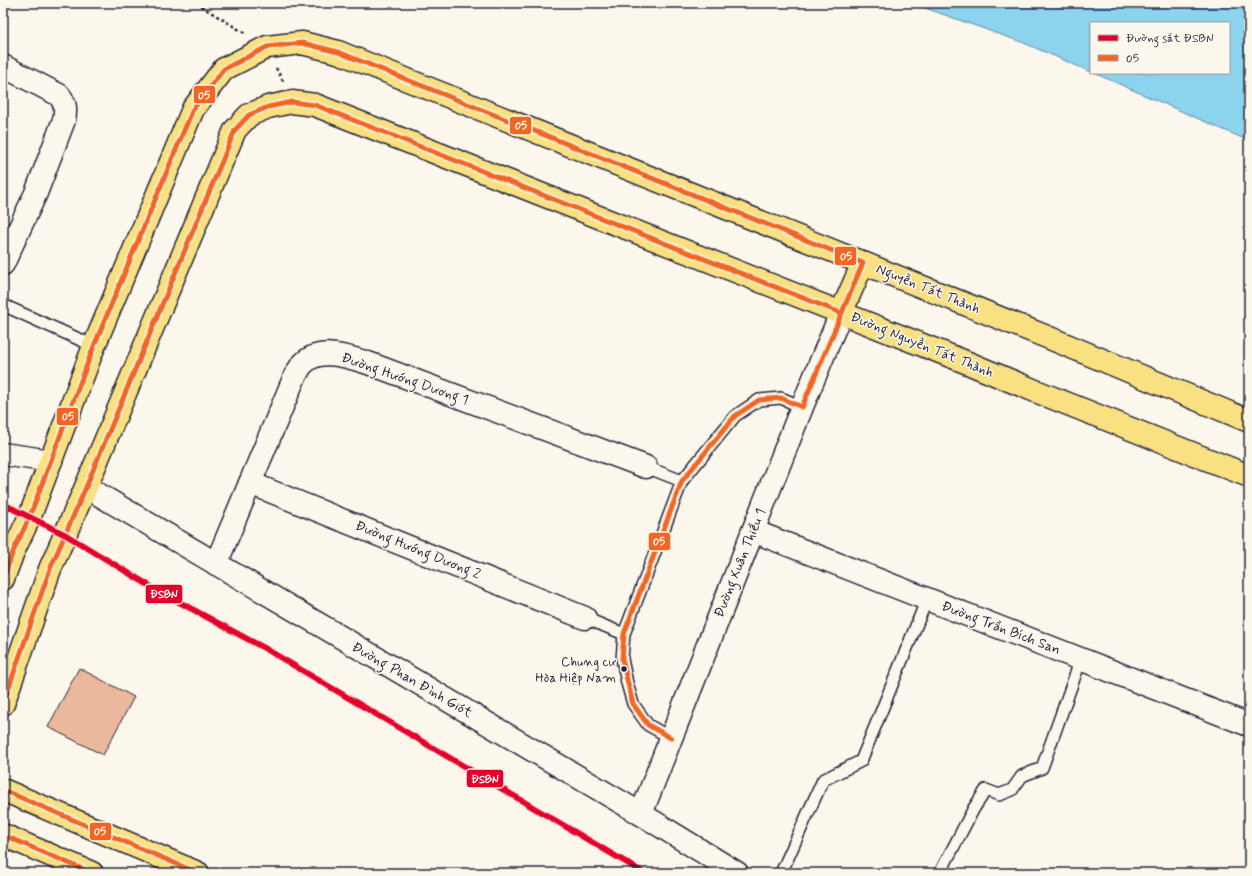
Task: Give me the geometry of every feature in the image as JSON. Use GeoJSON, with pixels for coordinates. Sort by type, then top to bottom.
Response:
{"type":"FeatureCollection","features":[{"type":"Feature","properties":{"kind":"main road","name":"Nguyễn Tất Thành"},"geometry":{"type":"LineString","coordinates":[[3,579],[13,552],[30,516],[94,346],[193,109],[224,69],[267,47],[302,42],[338,52],[1052,339],[1249,421]]}},
{"type":"Feature","properties":{"kind":"main road","name":"Đường Nguyễn Tất Thành"},"geometry":{"type":"LineString","coordinates":[[3,704],[50,569],[86,487],[235,130],[249,115],[268,107],[292,102],[315,105],[1249,476]]}},
{"type":"Feature","properties":{"kind":"main road"},"geometry":{"type":"LineString","coordinates":[[841,313],[863,263]]}},
{"type":"Feature","properties":{"kind":"main road"},"geometry":{"type":"LineString","coordinates":[[3,790],[198,873]]}},
{"type":"Feature","properties":{"kind":"main road"},"geometry":{"type":"LineString","coordinates":[[3,835],[92,873]]}},
{"type":"Feature","properties":{"kind":"street"},"geometry":{"type":"LineString","coordinates":[[3,66],[59,95],[64,101],[66,108],[64,120],[36,193],[3,264]]}},
{"type":"Feature","properties":{"kind":"street","name":"Đường Xuân Thiều 1"},"geometry":{"type":"LineString","coordinates":[[641,814],[802,407],[841,313]]}},
{"type":"Feature","properties":{"kind":"street","name":"Đường Hướng Dương 1"},"geometry":{"type":"LineString","coordinates":[[216,564],[295,376],[304,363],[315,356],[339,355],[368,363],[646,467]]}},
{"type":"Feature","properties":{"kind":"street"},"geometry":{"type":"LineString","coordinates":[[3,454],[51,461]]}},
{"type":"Feature","properties":{"kind":"street","name":"Đường Hướng Dương 2"},"geometry":{"type":"LineString","coordinates":[[250,482],[585,618]]}},
{"type":"Feature","properties":{"kind":"street","name":"Đường Phan Đình Giót"},"geometry":{"type":"LineString","coordinates":[[86,487],[641,814],[737,873]]}},
{"type":"Feature","properties":{"kind":"street","name":"Đường Trần Bích San"},"geometry":{"type":"LineString","coordinates":[[753,530],[1249,725]]}},
{"type":"Feature","properties":{"kind":"lane"},"geometry":{"type":"LineString","coordinates":[[3,305],[94,346]]}},
{"type":"Feature","properties":{"kind":"lane"},"geometry":{"type":"LineString","coordinates":[[670,738],[648,725],[633,704],[622,659],[624,634],[682,481],[735,416],[759,400],[781,398],[802,407]]}},
{"type":"Feature","properties":{"kind":"lane"},"geometry":{"type":"LineString","coordinates":[[646,467],[682,481]]}},
{"type":"Feature","properties":{"kind":"lane"},"geometry":{"type":"LineString","coordinates":[[780,873],[823,780],[860,762],[927,598]]}},
{"type":"Feature","properties":{"kind":"lane"},"geometry":{"type":"LineString","coordinates":[[585,618],[624,634]]}},
{"type":"Feature","properties":{"kind":"lane"},"geometry":{"type":"LineString","coordinates":[[940,873],[974,808],[986,790],[999,795],[1012,790],[1022,776],[1042,768],[1081,659]]}},
{"type":"Feature","properties":{"kind":"water"},"geometry":{"type":"Polygon","coordinates":[[[911,3],[1249,3],[1249,141],[1096,74],[1230,74],[1230,22],[1090,22],[1090,72],[1024,43],[911,3]]]}},
{"type":"Feature","properties":{"kind":"building"},"geometry":{"type":"Polygon","coordinates":[[[79,668],[134,697],[103,755],[48,727],[79,668]]]}},
{"type":"Feature","properties":{"kind":"rail line","name":"ĐSBN"},"geometry":{"type":"LineString","coordinates":[[3,504],[66,535],[155,589],[266,649],[644,873]]}},
{"type":"Feature","properties":{"kind":"transit line","name":"05"},"geometry":{"type":"LineString","coordinates":[[3,579],[13,552],[30,516],[94,346],[193,109],[224,69],[267,47],[302,43],[338,52],[863,263],[802,407]]}},
{"type":"Feature","properties":{"kind":"transit line","name":"05"},"geometry":{"type":"LineString","coordinates":[[3,704],[50,569],[86,487],[235,130],[249,115],[268,107],[292,102],[315,105],[841,313]]}},
{"type":"Feature","properties":{"kind":"transit line","name":"05"},"geometry":{"type":"LineString","coordinates":[[671,738],[648,725],[633,704],[622,659],[624,634],[682,481],[735,416],[759,400],[781,398],[802,407]]}},
{"type":"Feature","properties":{"kind":"transit line","name":"05"},"geometry":{"type":"LineString","coordinates":[[3,790],[198,873]]}},
{"type":"Feature","properties":{"kind":"transit line","name":"05"},"geometry":{"type":"LineString","coordinates":[[3,835],[92,873]]}},
{"type":"Feature","properties":{"kind":"place","name":"Chung cư Hòa Hiệp Nam"},"geometry":{"type":"Point","coordinates":[624,669]}}]}
